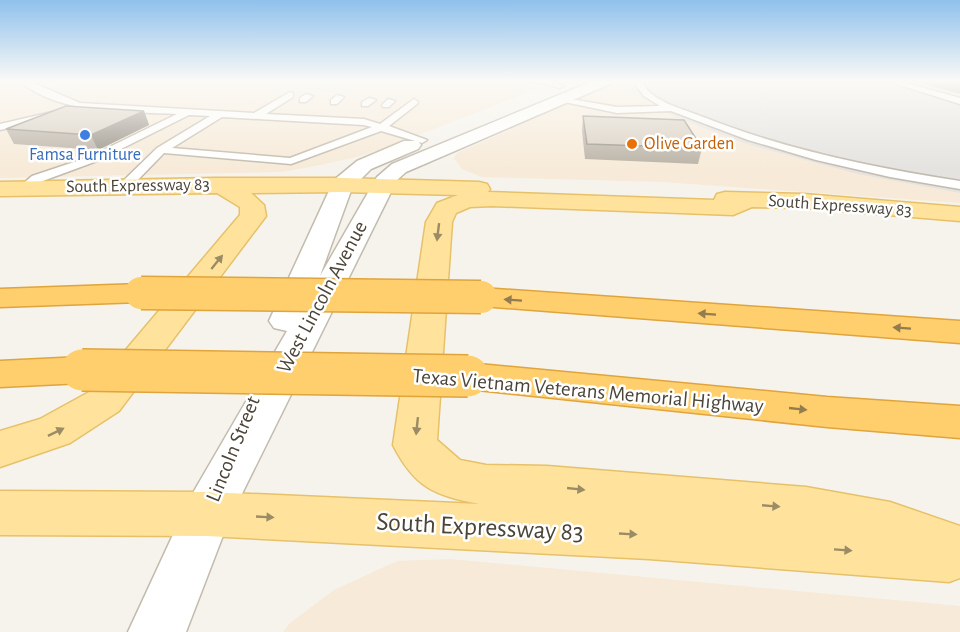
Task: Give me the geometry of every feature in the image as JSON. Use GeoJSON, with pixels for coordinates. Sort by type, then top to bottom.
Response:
{"type":"FeatureCollection","features":[{"type":"Feature","properties":{"kind":"highway"},"geometry":{"type":"LineString","coordinates":[[0,298],[141,293],[481,297],[960,332]]}},
{"type":"Feature","properties":{"kind":"highway","name":"Texas Vietnam Veterans Memorial Highway"},"geometry":{"type":"LineString","coordinates":[[0,374],[82,370],[468,376],[827,412],[960,422]]}},
{"type":"Feature","properties":{"kind":"main road"},"geometry":{"type":"LineString","coordinates":[[0,449],[47,436],[77,422],[105,401],[253,216],[252,205],[245,198],[232,190],[216,185]]}},
{"type":"Feature","properties":{"kind":"main road","name":"South Expressway 83"},"geometry":{"type":"LineString","coordinates":[[0,189],[382,185],[804,201],[960,214]]}},
{"type":"Feature","properties":{"kind":"main road"},"geometry":{"type":"LineString","coordinates":[[747,200],[733,208],[492,199],[467,201],[446,208],[440,222],[415,445],[428,461],[448,478],[486,485],[547,486],[806,509],[890,525],[960,550]]}},
{"type":"Feature","properties":{"kind":"main road","name":"South Expressway 83"},"geometry":{"type":"LineString","coordinates":[[0,513],[207,514],[649,535],[960,558]]}},
{"type":"Feature","properties":{"kind":"street","name":"West Lincoln Avenue"},"geometry":{"type":"LineString","coordinates":[[342,184],[364,165],[422,140],[507,110]]}},
{"type":"Feature","properties":{"kind":"street","name":"West Lincoln Avenue"},"geometry":{"type":"LineString","coordinates":[[157,632],[207,514],[382,185],[399,168],[522,110]]}},
{"type":"Feature","properties":{"kind":"street","name":"Lincoln Street"},"geometry":{"type":"LineString","coordinates":[[207,514],[342,184]]}},
{"type":"Feature","properties":{"kind":"lane"},"geometry":{"type":"LineString","coordinates":[[0,127],[73,110]]}},
{"type":"Feature","properties":{"kind":"lane"},"geometry":{"type":"LineString","coordinates":[[146,110],[257,115],[282,113],[367,119],[382,127],[422,140]]}},
{"type":"Feature","properties":{"kind":"lane"},"geometry":{"type":"LineString","coordinates":[[257,115],[264,110]]}},
{"type":"Feature","properties":{"kind":"lane"},"geometry":{"type":"LineString","coordinates":[[160,150],[291,161],[382,127],[403,110]]}},
{"type":"Feature","properties":{"kind":"lane"},"geometry":{"type":"LineString","coordinates":[[678,110],[746,137],[795,152],[854,166],[960,185]]}},
{"type":"Feature","properties":{"kind":"lane"},"geometry":{"type":"LineString","coordinates":[[23,189],[36,179],[93,159],[187,113]]}},
{"type":"Feature","properties":{"kind":"lane"},"geometry":{"type":"LineString","coordinates":[[125,186],[160,150],[220,114]]}},
{"type":"Feature","properties":{"kind":"shaded area"},"geometry":{"type":"Polygon","coordinates":[[[0,110],[482,110],[357,157],[282,172],[0,178],[0,110]]]}},
{"type":"Feature","properties":{"kind":"shaded area"},"geometry":{"type":"Polygon","coordinates":[[[553,110],[960,110],[960,203],[663,182],[482,177],[462,169],[454,158],[457,153],[553,110]]]}},
{"type":"Feature","properties":{"kind":"shaded area"},"geometry":{"type":"Polygon","coordinates":[[[664,110],[960,110],[960,193],[858,174],[746,144],[675,117],[664,110]]]}},
{"type":"Feature","properties":{"kind":"shaded area"},"geometry":{"type":"Polygon","coordinates":[[[450,559],[960,606],[960,632],[283,632],[290,623],[334,590],[397,561],[450,559]]]}},
{"type":"Feature","properties":{"kind":"building"},"geometry":{"type":"Polygon","coordinates":[[[54,110],[144,111],[91,135],[6,129],[54,110]]]}},
{"type":"Feature","properties":{"kind":"building"},"geometry":{"type":"Polygon","coordinates":[[[583,116],[684,120],[702,148],[587,144],[583,116]]]}},
{"type":"Feature","properties":{"kind":"place","name":"Famsa Furniture"},"geometry":{"type":"Point","coordinates":[85,135]}},
{"type":"Feature","properties":{"kind":"place","name":"Olive Garden"},"geometry":{"type":"Point","coordinates":[632,144]}}]}
